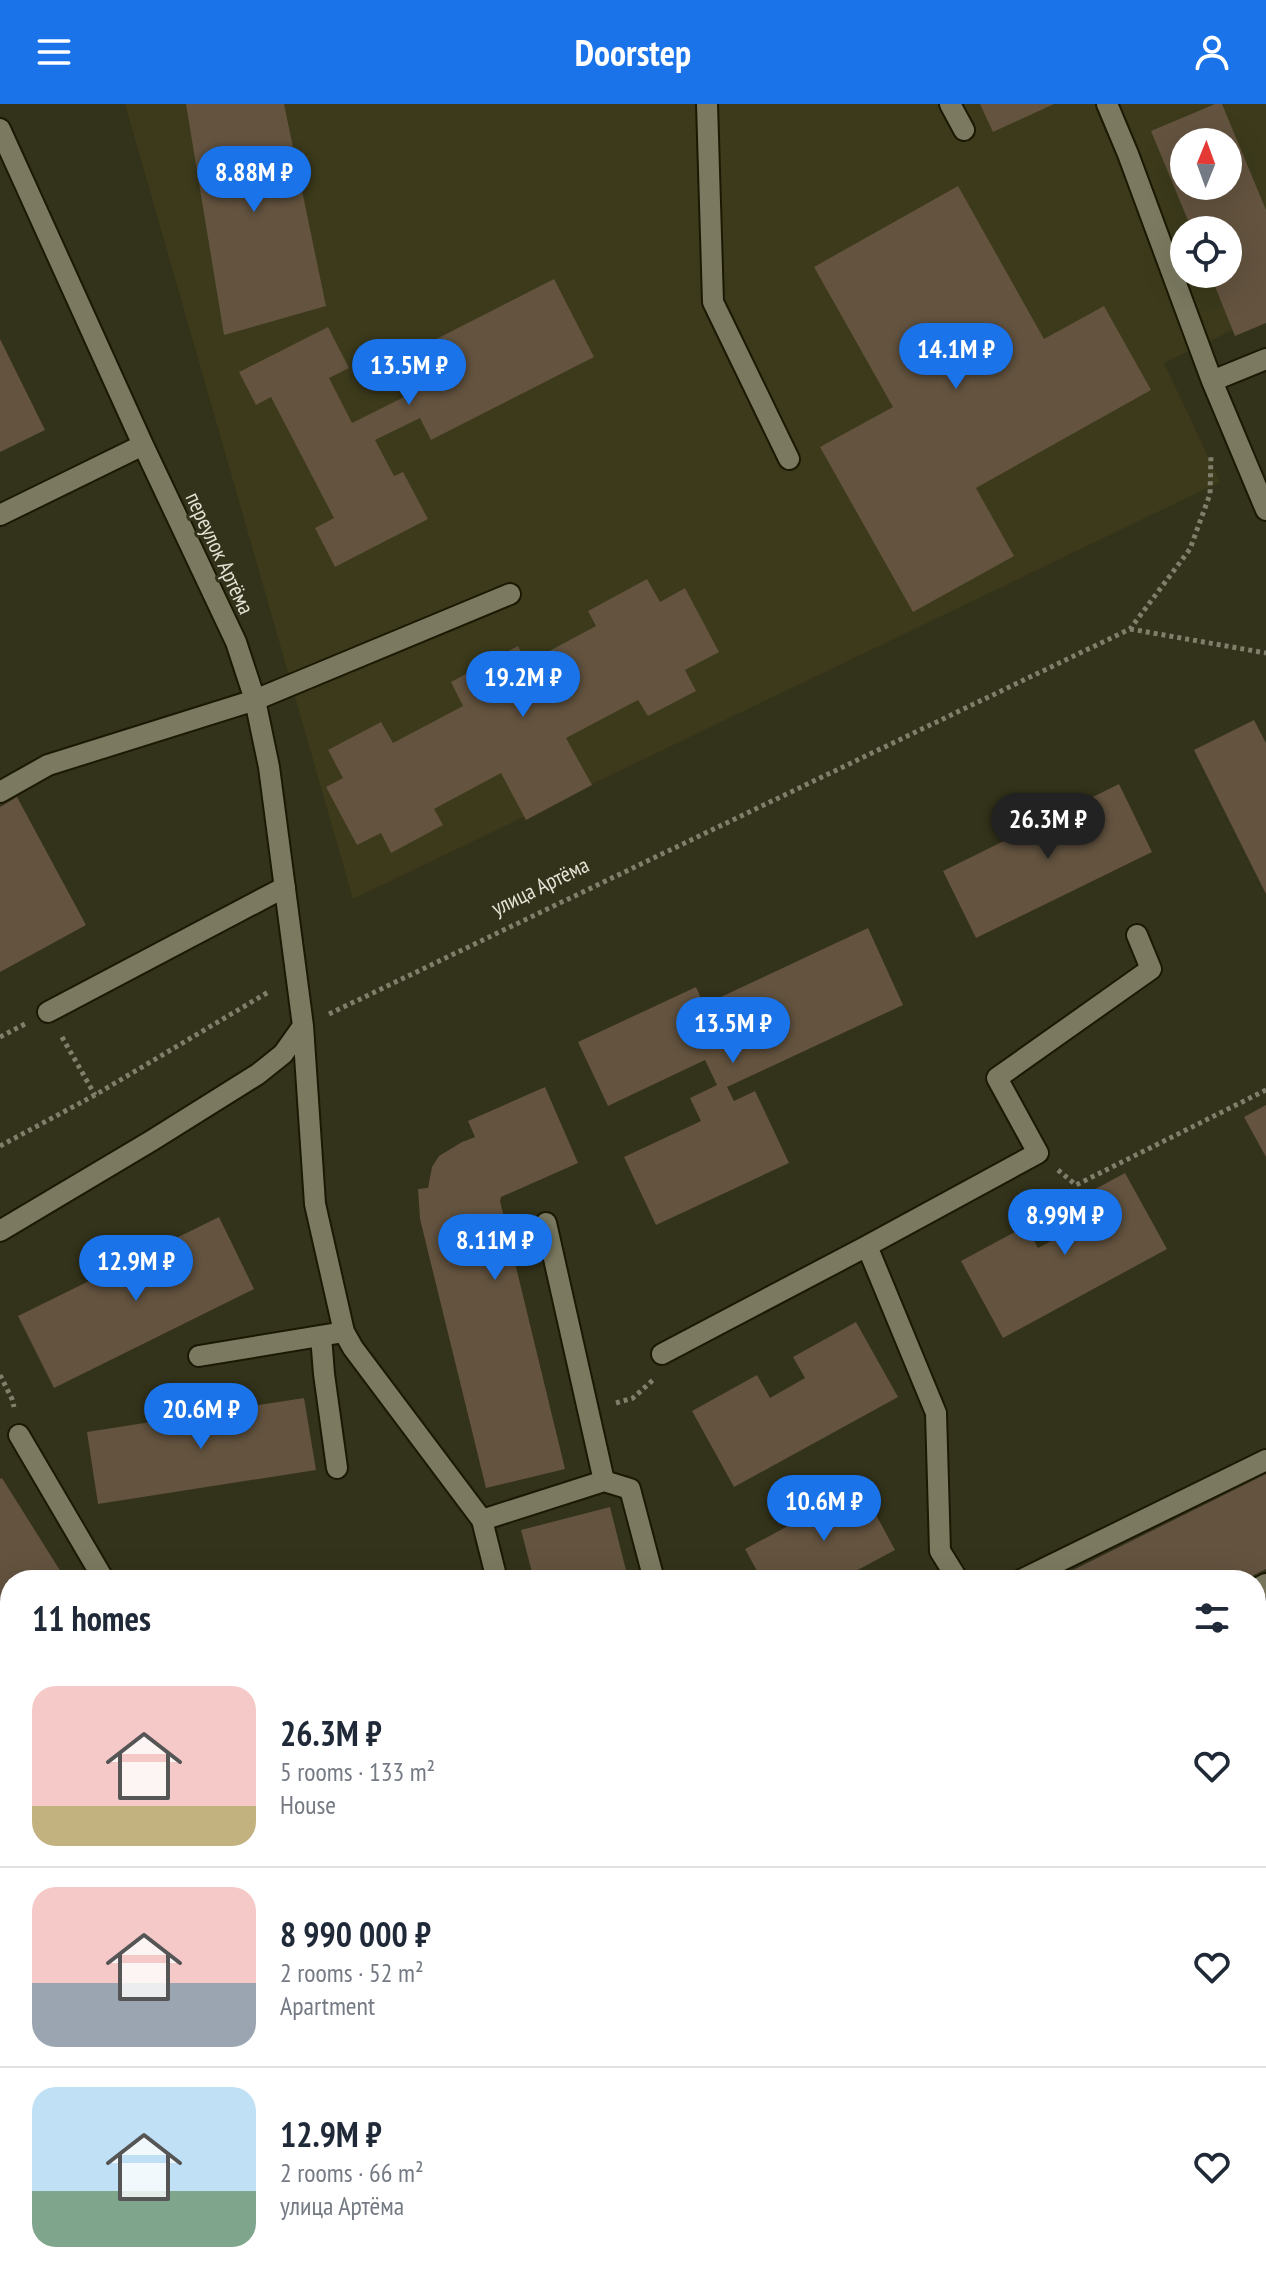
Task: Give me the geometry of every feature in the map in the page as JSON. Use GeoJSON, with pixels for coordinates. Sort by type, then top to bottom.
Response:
{"type":"FeatureCollection","features":[{"type":"Feature","properties":{"kind":"street"},"geometry":{"type":"LineString","coordinates":[[707,104],[713,302],[789,459]]}},
{"type":"Feature","properties":{"kind":"street"},"geometry":{"type":"LineString","coordinates":[[950,104],[964,130]]}},
{"type":"Feature","properties":{"kind":"street"},"geometry":{"type":"LineString","coordinates":[[1107,104],[1212,381],[1266,510]]}},
{"type":"Feature","properties":{"kind":"street","name":"переулок Артёма"},"geometry":{"type":"LineString","coordinates":[[0,129],[236,642],[255,700],[269,767],[303,1026],[315,1204],[344,1332]]}},
{"type":"Feature","properties":{"kind":"street"},"geometry":{"type":"LineString","coordinates":[[1212,381],[1266,359]]}},
{"type":"Feature","properties":{"kind":"street"},"geometry":{"type":"LineString","coordinates":[[0,515],[143,445]]}},
{"type":"Feature","properties":{"kind":"street"},"geometry":{"type":"LineString","coordinates":[[0,792],[48,765],[255,700],[510,594]]}},
{"type":"Feature","properties":{"kind":"street"},"geometry":{"type":"LineString","coordinates":[[48,1012],[285,887]]}},
{"type":"Feature","properties":{"kind":"street"},"geometry":{"type":"LineString","coordinates":[[662,1354],[1038,1153],[997,1078],[1151,969],[1137,935]]}},
{"type":"Feature","properties":{"kind":"street"},"geometry":{"type":"LineString","coordinates":[[0,1231],[258,1074],[283,1054],[303,1026]]}},
{"type":"Feature","properties":{"kind":"street"},"geometry":{"type":"LineString","coordinates":[[546,1223],[604,1481]]}},
{"type":"Feature","properties":{"kind":"street"},"geometry":{"type":"LineString","coordinates":[[867,1246],[936,1413],[940,1551],[952,1570]]}},
{"type":"Feature","properties":{"kind":"street"},"geometry":{"type":"LineString","coordinates":[[199,1356],[344,1332],[482,1520],[494,1570]]}},
{"type":"Feature","properties":{"kind":"street"},"geometry":{"type":"LineString","coordinates":[[321,1336],[337,1468]]}},
{"type":"Feature","properties":{"kind":"street"},"geometry":{"type":"LineString","coordinates":[[19,1435],[98,1570]]}},
{"type":"Feature","properties":{"kind":"street"},"geometry":{"type":"LineString","coordinates":[[1041,1570],[1266,1460]]}},
{"type":"Feature","properties":{"kind":"street"},"geometry":{"type":"LineString","coordinates":[[482,1520],[604,1481],[630,1489],[651,1570]]}},
{"type":"Feature","properties":{"kind":"path"},"geometry":{"type":"LineString","coordinates":[[1211,452],[1210,494],[1190,549],[1130,629],[1266,653]]}},
{"type":"Feature","properties":{"kind":"path","name":"улица Артёма"},"geometry":{"type":"LineString","coordinates":[[303,1026],[1130,629]]}},
{"type":"Feature","properties":{"kind":"path"},"geometry":{"type":"LineString","coordinates":[[0,1146],[95,1095],[296,975]]}},
{"type":"Feature","properties":{"kind":"path"},"geometry":{"type":"LineString","coordinates":[[48,1012],[95,1095]]}},
{"type":"Feature","properties":{"kind":"path"},"geometry":{"type":"LineString","coordinates":[[1038,1153],[1076,1185],[1266,1090]]}},
{"type":"Feature","properties":{"kind":"path"},"geometry":{"type":"LineString","coordinates":[[588,1411],[633,1398],[654,1378],[662,1354]]}},
{"type":"Feature","properties":{"kind":"shaded area"},"geometry":{"type":"Polygon","coordinates":[[[125,104],[1266,104],[1266,314],[1164,363],[1220,482],[353,899],[125,104]]]}},
{"type":"Feature","properties":{"kind":"building"},"geometry":{"type":"Polygon","coordinates":[[[186,104],[284,104],[326,306],[224,335],[186,104]]]}},
{"type":"Feature","properties":{"kind":"building"},"geometry":{"type":"Polygon","coordinates":[[[980,104],[1054,104],[993,132],[980,104]]]}},
{"type":"Feature","properties":{"kind":"building"},"geometry":{"type":"Polygon","coordinates":[[[1215,104],[1222,104],[1232,128],[1170,128],[1170,177],[1151,131],[1215,104]]]}},
{"type":"Feature","properties":{"kind":"building"},"geometry":{"type":"Polygon","coordinates":[[[1242,152],[1266,210],[1266,323],[1235,336],[1216,288],[1242,288],[1242,216],[1186,216],[1180,200],[1242,200],[1242,152]]]}},
{"type":"Feature","properties":{"kind":"building"},"geometry":{"type":"Polygon","coordinates":[[[958,186],[1044,339],[1104,306],[1151,390],[976,488],[1014,556],[913,612],[820,447],[893,407],[814,267],[958,186]]]}},
{"type":"Feature","properties":{"kind":"building"},"geometry":{"type":"Polygon","coordinates":[[[554,279],[594,357],[431,440],[420,418],[375,440],[394,476],[403,472],[428,519],[335,567],[315,528],[334,518],[271,397],[256,405],[239,372],[328,327],[349,368],[329,378],[352,423],[418,390],[401,357],[554,279]]]}},
{"type":"Feature","properties":{"kind":"building"},"geometry":{"type":"Polygon","coordinates":[[[0,339],[45,430],[0,452],[0,339]]]}},
{"type":"Feature","properties":{"kind":"building"},"geometry":{"type":"Polygon","coordinates":[[[647,579],[660,602],[685,588],[719,652],[685,670],[696,691],[648,716],[638,700],[566,738],[592,785],[526,820],[501,773],[434,809],[443,825],[391,853],[381,833],[357,845],[326,787],[343,778],[328,750],[381,722],[393,743],[463,706],[451,682],[518,646],[527,663],[596,626],[588,611],[647,579]]]}},
{"type":"Feature","properties":{"kind":"building"},"geometry":{"type":"Polygon","coordinates":[[[1254,720],[1266,743],[1266,894],[1194,750],[1254,720]]]}},
{"type":"Feature","properties":{"kind":"building"},"geometry":{"type":"Polygon","coordinates":[[[1119,784],[1152,852],[976,938],[943,871],[1119,784]]]}},
{"type":"Feature","properties":{"kind":"building"},"geometry":{"type":"Polygon","coordinates":[[[17,797],[86,925],[0,972],[0,807],[17,797]]]}},
{"type":"Feature","properties":{"kind":"building"},"geometry":{"type":"Polygon","coordinates":[[[868,928],[903,1005],[727,1087],[734,1101],[755,1091],[789,1163],[656,1225],[624,1157],[701,1121],[690,1098],[717,1085],[705,1060],[608,1106],[578,1042],[696,987],[704,1005],[868,928]]]}},
{"type":"Feature","properties":{"kind":"building"},"geometry":{"type":"Polygon","coordinates":[[[545,1087],[578,1163],[501,1197],[500,1201],[565,1469],[486,1488],[420,1219],[418,1189],[428,1188],[432,1167],[439,1156],[475,1137],[468,1121],[545,1087]]]}},
{"type":"Feature","properties":{"kind":"building"},"geometry":{"type":"Polygon","coordinates":[[[1266,1105],[1266,1157],[1244,1117],[1266,1105]]]}},
{"type":"Feature","properties":{"kind":"building"},"geometry":{"type":"Polygon","coordinates":[[[1125,1173],[1167,1249],[1003,1338],[961,1261],[1026,1226],[1038,1248],[1074,1229],[1062,1207],[1125,1173]]]}},
{"type":"Feature","properties":{"kind":"building"},"geometry":{"type":"Polygon","coordinates":[[[219,1217],[254,1289],[54,1388],[18,1316],[219,1217]]]}},
{"type":"Feature","properties":{"kind":"building"},"geometry":{"type":"Polygon","coordinates":[[[856,1322],[898,1397],[734,1487],[692,1411],[757,1375],[770,1398],[805,1378],[793,1357],[856,1322]]]}},
{"type":"Feature","properties":{"kind":"building"},"geometry":{"type":"Polygon","coordinates":[[[304,1398],[316,1470],[98,1504],[87,1432],[304,1398]]]}},
{"type":"Feature","properties":{"kind":"building"},"geometry":{"type":"Polygon","coordinates":[[[1266,1474],[1264,1570],[1073,1570],[1266,1474]]]}},
{"type":"Feature","properties":{"kind":"building"},"geometry":{"type":"Polygon","coordinates":[[[2,1478],[60,1570],[0,1570],[2,1478]]]}},
{"type":"Feature","properties":{"kind":"building"},"geometry":{"type":"Polygon","coordinates":[[[861,1487],[895,1550],[858,1570],[757,1570],[745,1549],[861,1487]]]}},
{"type":"Feature","properties":{"kind":"building"},"geometry":{"type":"Polygon","coordinates":[[[610,1507],[626,1570],[531,1570],[521,1530],[610,1507]]]}}]}
